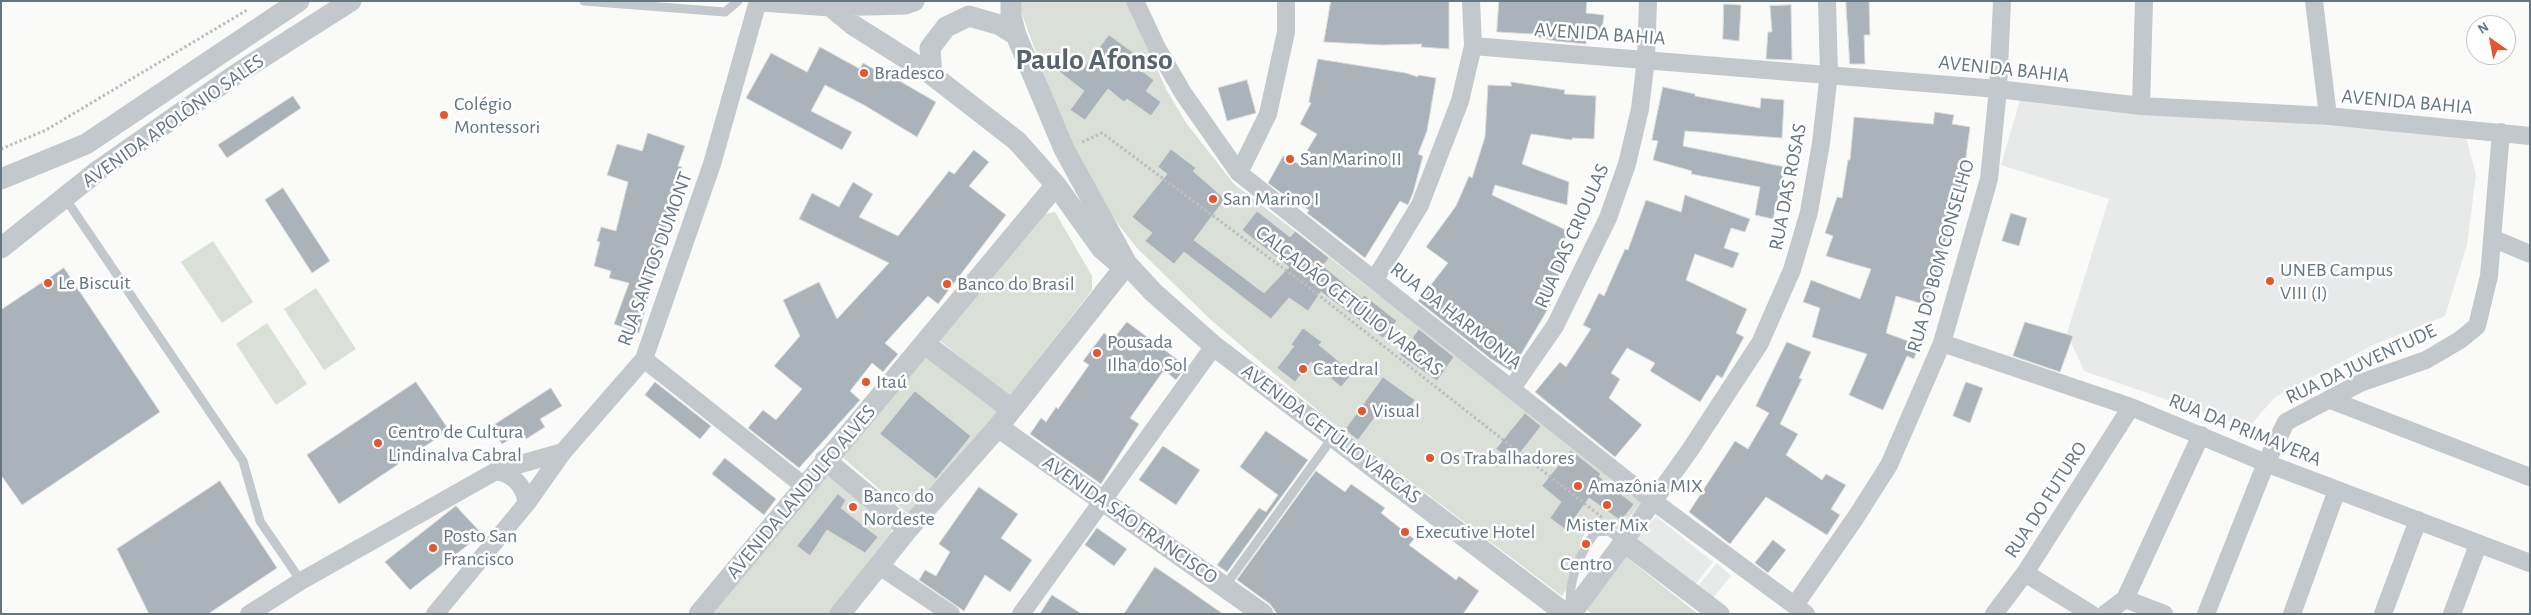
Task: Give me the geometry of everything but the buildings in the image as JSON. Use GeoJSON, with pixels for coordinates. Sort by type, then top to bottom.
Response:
{"type":"FeatureCollection","features":[{"type":"Feature","properties":{"kind":"street","name":"AVENIDA APOLÔNIO SALES"},"geometry":{"type":"LineString","coordinates":[[1,248],[99,170],[238,74],[351,1]]}},
{"type":"Feature","properties":{"kind":"street","name":"RUA SANTOS DUMONT"},"geometry":{"type":"LineString","coordinates":[[435,614],[527,503],[563,452],[644,359],[712,164],[758,1]]}},
{"type":"Feature","properties":{"kind":"street"},"geometry":{"type":"LineString","coordinates":[[762,1],[830,6],[905,4],[914,1]]}},
{"type":"Feature","properties":{"kind":"street","name":"AVENIDA GETÚLIO VARGAS"},"geometry":{"type":"LineString","coordinates":[[1011,1],[1011,16],[1016,35],[1064,149],[1128,264],[1152,292],[1214,346],[1569,613]]}},
{"type":"Feature","properties":{"kind":"street","name":"RUA DA HARMONIA"},"geometry":{"type":"LineString","coordinates":[[1135,1],[1157,48],[1182,94],[1239,173],[1653,500],[1801,609]]}},
{"type":"Feature","properties":{"kind":"street"},"geometry":{"type":"LineString","coordinates":[[1239,173],[1268,114],[1286,32],[1286,1]]}},
{"type":"Feature","properties":{"kind":"street"},"geometry":{"type":"LineString","coordinates":[[1375,279],[1420,205],[1460,101],[1473,46],[1471,1]]}},
{"type":"Feature","properties":{"kind":"street","name":"RUA DAS CRIOULAS"},"geometry":{"type":"LineString","coordinates":[[1512,388],[1554,326],[1608,218],[1630,154],[1640,109],[1646,59],[1648,1]]}},
{"type":"Feature","properties":{"kind":"street","name":"RUA DAS ROSAS"},"geometry":{"type":"LineString","coordinates":[[1624,542],[1690,450],[1760,343],[1792,270],[1809,212],[1821,143],[1829,73],[1828,1]]}},
{"type":"Feature","properties":{"kind":"street","name":"RUA DO BOM CONSELHO"},"geometry":{"type":"LineString","coordinates":[[1801,609],[1889,465],[1942,343],[1989,179],[1998,88],[2002,1]]}},
{"type":"Feature","properties":{"kind":"street"},"geometry":{"type":"LineString","coordinates":[[2141,106],[2144,1]]}},
{"type":"Feature","properties":{"kind":"street"},"geometry":{"type":"LineString","coordinates":[[2314,1],[2328,116]]}},
{"type":"Feature","properties":{"kind":"street","name":"AVENIDA APOLÔNIO SALES"},"geometry":{"type":"LineString","coordinates":[[1,179],[86,144],[298,2]]}},
{"type":"Feature","properties":{"kind":"street","name":"AVENIDA GETÚLIO VARGAS"},"geometry":{"type":"LineString","coordinates":[[830,6],[853,25],[932,75],[1017,141],[1056,185],[1101,248],[1116,261],[1128,264]]}},
{"type":"Feature","properties":{"kind":"street"},"geometry":{"type":"LineString","coordinates":[[932,75],[930,48],[946,27],[969,16],[1000,26],[1016,35]]}},
{"type":"Feature","properties":{"kind":"street","name":"AVENIDA BAHIA"},"geometry":{"type":"LineString","coordinates":[[1473,46],[1829,73],[1998,88],[2141,106],[2328,116],[2530,136]]}},
{"type":"Feature","properties":{"kind":"street","name":"RUA DA JUVENTUDE"},"geometry":{"type":"LineString","coordinates":[[2206,614],[2266,463],[2286,422],[2331,400],[2360,383],[2426,360],[2460,340],[2477,326],[2489,276],[2501,132]]}},
{"type":"Feature","properties":{"kind":"street","name":"AVENIDA LANDULFO ALVES"},"geometry":{"type":"LineString","coordinates":[[698,614],[1056,185]]}},
{"type":"Feature","properties":{"kind":"street"},"geometry":{"type":"LineString","coordinates":[[2492,238],[2530,254]]}},
{"type":"Feature","properties":{"kind":"street"},"geometry":{"type":"LineString","coordinates":[[840,614],[908,529],[998,427],[1128,264]]}},
{"type":"Feature","properties":{"kind":"street","name":"RUA DA PRIMAVERA"},"geometry":{"type":"LineString","coordinates":[[1942,343],[2131,407],[2266,463],[2530,563]]}},
{"type":"Feature","properties":{"kind":"street"},"geometry":{"type":"LineString","coordinates":[[925,344],[1011,409]]}},
{"type":"Feature","properties":{"kind":"street"},"geometry":{"type":"LineString","coordinates":[[1020,614],[1214,346]]}},
{"type":"Feature","properties":{"kind":"street"},"geometry":{"type":"LineString","coordinates":[[644,359],[804,486]]}},
{"type":"Feature","properties":{"kind":"street"},"geometry":{"type":"LineString","coordinates":[[2331,400],[2530,477]]}},
{"type":"Feature","properties":{"kind":"street","name":"RUA DO FUTURO"},"geometry":{"type":"LineString","coordinates":[[1994,614],[2025,573],[2131,407]]}},
{"type":"Feature","properties":{"kind":"street","name":"AVENIDA SÃO FRANCISCO"},"geometry":{"type":"LineString","coordinates":[[998,427],[1263,614]]}},
{"type":"Feature","properties":{"kind":"street"},"geometry":{"type":"LineString","coordinates":[[2105,614],[2125,599],[2201,435]]}},
{"type":"Feature","properties":{"kind":"street"},"geometry":{"type":"LineString","coordinates":[[249,614],[301,581],[496,471],[563,452]]}},
{"type":"Feature","properties":{"kind":"street"},"geometry":{"type":"LineString","coordinates":[[825,460],[908,529]]}},
{"type":"Feature","properties":{"kind":"street"},"geometry":{"type":"LineString","coordinates":[[496,471],[506,473],[524,490],[527,503]]}},
{"type":"Feature","properties":{"kind":"street"},"geometry":{"type":"LineString","coordinates":[[2292,614],[2337,490]]}},
{"type":"Feature","properties":{"kind":"street"},"geometry":{"type":"LineString","coordinates":[[2382,614],[2418,520]]}},
{"type":"Feature","properties":{"kind":"street"},"geometry":{"type":"LineString","coordinates":[[1569,613],[1624,542],[1719,614]]}},
{"type":"Feature","properties":{"kind":"street"},"geometry":{"type":"LineString","coordinates":[[2452,614],[2478,544]]}},
{"type":"Feature","properties":{"kind":"street"},"geometry":{"type":"LineString","coordinates":[[878,565],[951,614]]}},
{"type":"Feature","properties":{"kind":"street"},"geometry":{"type":"LineString","coordinates":[[2025,573],[2091,614]]}},
{"type":"Feature","properties":{"kind":"street"},"geometry":{"type":"LineString","coordinates":[[2125,599],[2164,614]]}},
{"type":"Feature","properties":{"kind":"lane"},"geometry":{"type":"LineString","coordinates":[[584,1],[725,12],[738,1]]}},
{"type":"Feature","properties":{"kind":"lane"},"geometry":{"type":"LineString","coordinates":[[65,198],[243,461],[260,521],[301,581]]}},
{"type":"Feature","properties":{"kind":"lane"},"geometry":{"type":"LineString","coordinates":[[1225,586],[1334,436]]}},
{"type":"Feature","properties":{"kind":"lane"},"geometry":{"type":"LineString","coordinates":[[1569,613],[1569,594],[1586,544],[1596,532],[1609,531],[1624,542]]}},
{"type":"Feature","properties":{"kind":"path"},"geometry":{"type":"LineString","coordinates":[[1,149],[46,130],[253,6]]}},
{"type":"Feature","properties":{"kind":"path","name":"CALÇADÃO GETÚLIO VARGAS"},"geometry":{"type":"LineString","coordinates":[[1064,149],[1102,134],[1303,283],[1608,521]]}},
{"type":"Feature","properties":{"kind":"shaded area"},"geometry":{"type":"Polygon","coordinates":[[[1017,1],[1126,1],[1167,91],[1187,124],[1234,184],[1644,499],[1618,531],[1611,525],[1602,522],[1590,527],[1582,538],[1570,584],[1562,596],[1328,419],[1211,320],[1136,247],[1088,180],[1053,98],[1017,1]]]}},
{"type":"Feature","properties":{"kind":"shaded area","name":"UNEB Campus VIII (I)"},"geometry":{"type":"Polygon","coordinates":[[[2020,100],[2466,137],[2476,175],[2467,245],[2445,316],[2373,345],[2275,397],[2248,428],[2084,371],[2067,333],[2109,199],[2001,165],[2020,100]]]}},
{"type":"Feature","properties":{"kind":"shaded area"},"geometry":{"type":"Polygon","coordinates":[[[1055,212],[1092,276],[1092,290],[1009,397],[938,339],[1044,214],[1055,212]]]}},
{"type":"Feature","properties":{"kind":"shaded area"},"geometry":{"type":"Polygon","coordinates":[[[213,241],[253,302],[222,323],[181,262],[213,241]]]}},
{"type":"Feature","properties":{"kind":"shaded area"},"geometry":{"type":"Polygon","coordinates":[[[316,288],[356,349],[324,370],[284,309],[316,288]]]}},
{"type":"Feature","properties":{"kind":"shaded area"},"geometry":{"type":"Polygon","coordinates":[[[267,323],[307,384],[276,405],[236,344],[267,323]]]}},
{"type":"Feature","properties":{"kind":"shaded area"},"geometry":{"type":"Polygon","coordinates":[[[928,352],[1001,412],[908,514],[841,456],[928,352]]]}},
{"type":"Feature","properties":{"kind":"shaded area"},"geometry":{"type":"Polygon","coordinates":[[[829,476],[892,529],[889,543],[871,561],[829,614],[696,614],[808,489],[829,476]]]}},
{"type":"Feature","properties":{"kind":"shaded area"},"geometry":{"type":"Polygon","coordinates":[[[1656,516],[1713,562],[1694,586],[1637,539],[1656,516]]]}},
{"type":"Feature","properties":{"kind":"shaded area"},"geometry":{"type":"Polygon","coordinates":[[[1625,556],[1698,614],[1592,614],[1584,607],[1625,556]]]}},
{"type":"Feature","properties":{"kind":"shaded area"},"geometry":{"type":"Polygon","coordinates":[[[1717,563],[1731,576],[1712,599],[1697,587],[1717,563]]]}},
{"type":"Feature","properties":{"kind":"place","name":"Bradesco"},"geometry":{"type":"Point","coordinates":[864,73]}},
{"type":"Feature","properties":{"kind":"place","name":"Colégio Montessori"},"geometry":{"type":"Point","coordinates":[444,115]}},
{"type":"Feature","properties":{"kind":"place","name":"San Marino II"},"geometry":{"type":"Point","coordinates":[1290,159]}},
{"type":"Feature","properties":{"kind":"place","name":"San Marino I"},"geometry":{"type":"Point","coordinates":[1213,199]}},
{"type":"Feature","properties":{"kind":"place","name":"UNEB Campus VIII (I)"},"geometry":{"type":"Point","coordinates":[2270,281]}},
{"type":"Feature","properties":{"kind":"place","name":"Le Biscuit"},"geometry":{"type":"Point","coordinates":[48,283]}},
{"type":"Feature","properties":{"kind":"place","name":"Banco do Brasil"},"geometry":{"type":"Point","coordinates":[947,284]}},
{"type":"Feature","properties":{"kind":"place","name":"Pousada Ilha do Sol"},"geometry":{"type":"Point","coordinates":[1097,353]}},
{"type":"Feature","properties":{"kind":"place","name":"Catedral"},"geometry":{"type":"Point","coordinates":[1303,369]}},
{"type":"Feature","properties":{"kind":"place","name":"Itaú"},"geometry":{"type":"Point","coordinates":[866,382]}},
{"type":"Feature","properties":{"kind":"place","name":"Visual"},"geometry":{"type":"Point","coordinates":[1362,411]}},
{"type":"Feature","properties":{"kind":"place","name":"Centro de Cultura Lindinalva Cabral"},"geometry":{"type":"Point","coordinates":[378,443]}},
{"type":"Feature","properties":{"kind":"place","name":"Os Trabalhadores"},"geometry":{"type":"Point","coordinates":[1430,458]}},
{"type":"Feature","properties":{"kind":"place","name":"Amazônia MIX"},"geometry":{"type":"Point","coordinates":[1578,486]}},
{"type":"Feature","properties":{"kind":"place","name":"Mister Mix"},"geometry":{"type":"Point","coordinates":[1607,505]}},
{"type":"Feature","properties":{"kind":"place","name":"Banco do Nordeste"},"geometry":{"type":"Point","coordinates":[853,507]}},
{"type":"Feature","properties":{"kind":"place","name":"Executive Hotel"},"geometry":{"type":"Point","coordinates":[1405,532]}},
{"type":"Feature","properties":{"kind":"place","name":"Centro"},"geometry":{"type":"Point","coordinates":[1586,544]}},
{"type":"Feature","properties":{"kind":"place","name":"Posto San Francisco"},"geometry":{"type":"Point","coordinates":[433,548]}},
{"type":"Feature","properties":{"kind":"district","name":"Paulo Afonso"},"geometry":{"type":"Point","coordinates":[1094,60]}}]}
